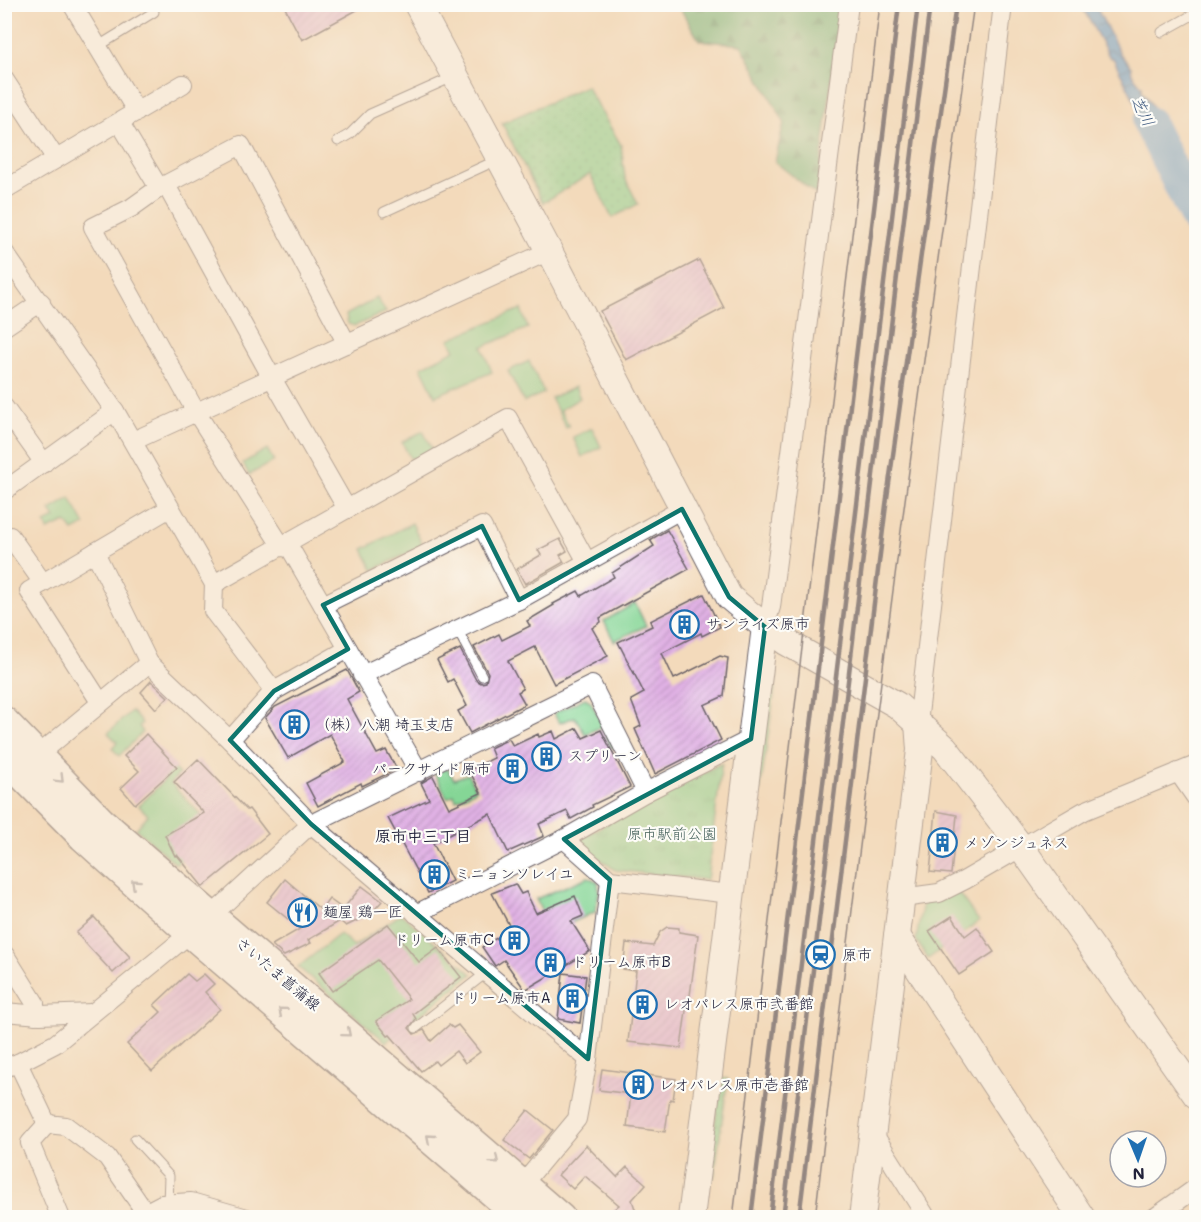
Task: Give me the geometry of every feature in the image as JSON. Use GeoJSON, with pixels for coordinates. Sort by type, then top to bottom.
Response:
{"type":"FeatureCollection","features":[{"type":"Feature","properties":{"kind":"main road","name":"さいたま菖蒲線"},"geometry":{"type":"LineString","coordinates":[[4,721],[200,925],[522,1218]]}},
{"type":"Feature","properties":{"kind":"main road","name":"さいたま菖蒲線"},"geometry":{"type":"LineString","coordinates":[[4,757],[83,837],[200,925],[523,1184],[561,1218]]}},
{"type":"Feature","properties":{"kind":"street"},"geometry":{"type":"LineString","coordinates":[[72,4],[137,112]]}},
{"type":"Feature","properties":{"kind":"street"},"geometry":{"type":"LineString","coordinates":[[417,4],[549,251],[729,597],[786,642],[897,705],[945,748],[1021,848],[1197,1095]]}},
{"type":"Feature","properties":{"kind":"street"},"geometry":{"type":"LineString","coordinates":[[691,1218],[765,627],[771,607],[849,4]]}},
{"type":"Feature","properties":{"kind":"street"},"geometry":{"type":"LineString","coordinates":[[862,1218],[920,750],[918,723],[1003,4]]}},
{"type":"Feature","properties":{"kind":"street"},"geometry":{"type":"LineString","coordinates":[[4,79],[56,159]]}},
{"type":"Feature","properties":{"kind":"street"},"geometry":{"type":"LineString","coordinates":[[4,190],[183,84]]}},
{"type":"Feature","properties":{"kind":"street"},"geometry":{"type":"LineString","coordinates":[[120,123],[162,187],[347,508]]}},
{"type":"Feature","properties":{"kind":"street"},"geometry":{"type":"LineString","coordinates":[[282,547],[196,412],[93,227],[241,145],[347,344]]}},
{"type":"Feature","properties":{"kind":"street"},"geometry":{"type":"LineString","coordinates":[[133,441],[549,251]]}},
{"type":"Feature","properties":{"kind":"street"},"geometry":{"type":"LineString","coordinates":[[4,252],[115,411],[214,584],[213,610],[273,691]]}},
{"type":"Feature","properties":{"kind":"street"},"geometry":{"type":"LineString","coordinates":[[4,327],[41,302]]}},
{"type":"Feature","properties":{"kind":"street"},"geometry":{"type":"LineString","coordinates":[[4,406],[44,463]]}},
{"type":"Feature","properties":{"kind":"street"},"geometry":{"type":"LineString","coordinates":[[4,491],[115,411]]}},
{"type":"Feature","properties":{"kind":"street"},"geometry":{"type":"LineString","coordinates":[[214,584],[508,418],[587,562]]}},
{"type":"Feature","properties":{"kind":"street"},"geometry":{"type":"LineString","coordinates":[[100,702],[29,591],[170,508]]}},
{"type":"Feature","properties":{"kind":"street"},"geometry":{"type":"LineString","coordinates":[[362,675],[519,600],[682,509]]}},
{"type":"Feature","properties":{"kind":"street"},"geometry":{"type":"LineString","coordinates":[[323,605],[482,526],[519,600]]}},
{"type":"Feature","properties":{"kind":"street"},"geometry":{"type":"LineString","coordinates":[[4,539],[10,537],[42,583]]}},
{"type":"Feature","properties":{"kind":"street"},"geometry":{"type":"LineString","coordinates":[[282,547],[290,548],[419,772]]}},
{"type":"Feature","properties":{"kind":"street"},"geometry":{"type":"LineString","coordinates":[[95,552],[149,663],[230,740],[311,824],[588,1059]]}},
{"type":"Feature","properties":{"kind":"street"},"geometry":{"type":"LineString","coordinates":[[230,740],[273,691],[348,649]]}},
{"type":"Feature","properties":{"kind":"street"},"geometry":{"type":"LineString","coordinates":[[37,756],[149,663]]}},
{"type":"Feature","properties":{"kind":"street"},"geometry":{"type":"LineString","coordinates":[[47,1124],[11,1065],[55,1044],[200,925],[311,824],[592,685],[646,792]]}},
{"type":"Feature","properties":{"kind":"street"},"geometry":{"type":"LineString","coordinates":[[416,914],[564,839],[646,792],[751,739]]}},
{"type":"Feature","properties":{"kind":"street"},"geometry":{"type":"LineString","coordinates":[[902,898],[939,893],[1084,811],[1197,765]]}},
{"type":"Feature","properties":{"kind":"street"},"geometry":{"type":"LineString","coordinates":[[1178,772],[1197,798]]}},
{"type":"Feature","properties":{"kind":"street"},"geometry":{"type":"LineString","coordinates":[[564,839],[610,880],[731,894]]}},
{"type":"Feature","properties":{"kind":"street"},"geometry":{"type":"LineString","coordinates":[[523,1184],[577,1119],[588,1059],[610,880]]}},
{"type":"Feature","properties":{"kind":"street"},"geometry":{"type":"LineString","coordinates":[[897,936],[1082,1218]]}},
{"type":"Feature","properties":{"kind":"street"},"geometry":{"type":"LineString","coordinates":[[5,955],[35,1003],[35,1015]]}},
{"type":"Feature","properties":{"kind":"street"},"geometry":{"type":"LineString","coordinates":[[4,1012],[35,1015],[92,1013]]}},
{"type":"Feature","properties":{"kind":"street"},"geometry":{"type":"LineString","coordinates":[[47,1124],[66,1126],[106,1157],[140,1215],[162,1204],[191,1202],[247,1218]]}},
{"type":"Feature","properties":{"kind":"street"},"geometry":{"type":"LineString","coordinates":[[47,1124],[30,1143],[61,1218]]}},
{"type":"Feature","properties":{"kind":"street"},"geometry":{"type":"LineString","coordinates":[[872,1131],[927,1218]]}},
{"type":"Feature","properties":{"kind":"street"},"geometry":{"type":"LineString","coordinates":[[1154,1218],[1197,1188]]}},
{"type":"Feature","properties":{"kind":"lane"},"geometry":{"type":"LineString","coordinates":[[97,47],[154,12]]}},
{"type":"Feature","properties":{"kind":"lane"},"geometry":{"type":"LineString","coordinates":[[1162,32],[1197,14]]}},
{"type":"Feature","properties":{"kind":"lane"},"geometry":{"type":"LineString","coordinates":[[338,141],[350,134],[370,114],[455,76]]}},
{"type":"Feature","properties":{"kind":"lane"},"geometry":{"type":"LineString","coordinates":[[384,212],[500,159]]}},
{"type":"Feature","properties":{"kind":"lane"},"geometry":{"type":"LineString","coordinates":[[457,629],[482,676]]}},
{"type":"Feature","properties":{"kind":"lane"},"geometry":{"type":"LineString","coordinates":[[416,1028],[486,973]]}},
{"type":"Feature","properties":{"kind":"lane"},"geometry":{"type":"LineString","coordinates":[[135,1139],[169,1176],[168,1204]]}},
{"type":"Feature","properties":{"kind":"highlighted area"},"geometry":{"type":"Polygon","coordinates":[[[682,509],[729,597],[765,627],[751,739],[564,839],[610,880],[588,1059],[311,824],[230,740],[274,691],[348,649],[323,605],[482,526],[519,600],[682,509]]]}},
{"type":"Feature","properties":{"kind":"green space"},"geometry":{"type":"Polygon","coordinates":[[[678,5],[841,5],[817,195],[775,162],[784,122],[741,45],[699,40],[678,5]]]}},
{"type":"Feature","properties":{"kind":"green space"},"geometry":{"type":"Polygon","coordinates":[[[586,86],[621,145],[625,178],[638,204],[612,218],[590,174],[543,203],[502,123],[586,86]]]}},
{"type":"Feature","properties":{"kind":"green space"},"geometry":{"type":"Polygon","coordinates":[[[377,298],[386,312],[355,326],[348,324],[346,315],[377,298]]]}},
{"type":"Feature","properties":{"kind":"green space"},"geometry":{"type":"Polygon","coordinates":[[[521,309],[528,328],[482,347],[492,372],[435,396],[421,367],[455,350],[449,339],[521,309]]]}},
{"type":"Feature","properties":{"kind":"green space"},"geometry":{"type":"Polygon","coordinates":[[[529,361],[544,393],[524,402],[508,371],[529,361]]]}},
{"type":"Feature","properties":{"kind":"green space"},"geometry":{"type":"Polygon","coordinates":[[[575,387],[580,398],[560,410],[569,426],[566,428],[551,398],[575,387]]]}},
{"type":"Feature","properties":{"kind":"green space"},"geometry":{"type":"Polygon","coordinates":[[[592,428],[601,447],[582,457],[573,437],[592,428]]]}},
{"type":"Feature","properties":{"kind":"green space"},"geometry":{"type":"Polygon","coordinates":[[[423,431],[433,451],[417,459],[410,458],[402,442],[423,431]]]}},
{"type":"Feature","properties":{"kind":"green space"},"geometry":{"type":"Polygon","coordinates":[[[267,449],[274,461],[249,475],[243,463],[267,449]]]}},
{"type":"Feature","properties":{"kind":"green space"},"geometry":{"type":"Polygon","coordinates":[[[70,498],[85,525],[73,531],[66,522],[48,530],[45,523],[55,518],[50,510],[70,498]]]}},
{"type":"Feature","properties":{"kind":"green space"},"geometry":{"type":"Polygon","coordinates":[[[412,523],[423,546],[373,570],[363,549],[412,523]]]}},
{"type":"Feature","properties":{"kind":"green space"},"geometry":{"type":"Polygon","coordinates":[[[635,603],[646,626],[614,641],[604,621],[635,603]]]}},
{"type":"Feature","properties":{"kind":"green space"},"geometry":{"type":"Polygon","coordinates":[[[769,671],[777,675],[760,791],[754,791],[769,671]]]}},
{"type":"Feature","properties":{"kind":"green space"},"geometry":{"type":"Polygon","coordinates":[[[585,698],[590,701],[615,747],[612,748],[601,727],[585,734],[575,717],[559,723],[554,713],[585,698]]]}},
{"type":"Feature","properties":{"kind":"green space"},"geometry":{"type":"Polygon","coordinates":[[[131,711],[142,723],[139,726],[143,732],[119,756],[112,748],[117,742],[108,733],[131,711]]]}},
{"type":"Feature","properties":{"kind":"green space","name":"原市駅前公園"},"geometry":{"type":"Polygon","coordinates":[[[722,763],[707,880],[615,870],[581,845],[582,838],[722,763]]]}},
{"type":"Feature","properties":{"kind":"green space"},"geometry":{"type":"Polygon","coordinates":[[[170,765],[179,774],[171,783],[216,831],[176,864],[136,829],[148,815],[139,806],[167,777],[163,771],[170,765]]]}},
{"type":"Feature","properties":{"kind":"green space"},"geometry":{"type":"Polygon","coordinates":[[[447,768],[454,779],[468,774],[476,790],[456,800],[454,795],[447,798],[435,773],[447,768]]]}},
{"type":"Feature","properties":{"kind":"green space"},"geometry":{"type":"Polygon","coordinates":[[[588,877],[598,882],[599,892],[595,912],[551,932],[536,899],[588,877]]]}},
{"type":"Feature","properties":{"kind":"green space"},"geometry":{"type":"Polygon","coordinates":[[[957,891],[979,921],[928,959],[916,940],[923,902],[957,891]]]}},
{"type":"Feature","properties":{"kind":"green space"},"geometry":{"type":"Polygon","coordinates":[[[401,914],[472,974],[386,1042],[298,967],[340,934],[354,946],[401,914]]]}},
{"type":"Feature","properties":{"kind":"green space"},"geometry":{"type":"Polygon","coordinates":[[[721,1078],[728,1079],[714,1177],[708,1176],[721,1078]]]}},
{"type":"Feature","properties":{"kind":"water"},"geometry":{"type":"Polygon","coordinates":[[[1081,5],[1095,5],[1121,55],[1131,67],[1132,74],[1142,86],[1142,91],[1152,105],[1196,197],[1196,211],[1172,164],[1166,163],[1113,58],[1110,58],[1081,5]]]}},
{"type":"Feature","properties":{"kind":"building"},"geometry":{"type":"Polygon","coordinates":[[[283,4],[368,4],[302,40],[283,4]]]}},
{"type":"Feature","properties":{"kind":"building"},"geometry":{"type":"Polygon","coordinates":[[[699,260],[724,308],[626,360],[600,311],[699,260]]]}},
{"type":"Feature","properties":{"kind":"building"},"geometry":{"type":"Polygon","coordinates":[[[667,530],[689,569],[600,618],[601,622],[592,628],[608,656],[554,684],[535,647],[508,661],[523,689],[518,692],[525,704],[470,733],[458,711],[467,706],[453,679],[448,682],[437,660],[460,649],[476,680],[481,683],[486,682],[488,673],[474,647],[499,634],[502,640],[530,626],[527,621],[553,604],[578,591],[581,596],[614,577],[612,573],[654,546],[650,540],[667,530]]]}},
{"type":"Feature","properties":{"kind":"building"},"geometry":{"type":"Polygon","coordinates":[[[560,539],[567,551],[560,555],[564,562],[525,584],[517,569],[541,555],[538,550],[560,539]]]}},
{"type":"Feature","properties":{"kind":"building"},"geometry":{"type":"Polygon","coordinates":[[[704,594],[720,627],[702,636],[701,633],[662,653],[674,679],[720,656],[728,658],[724,696],[704,705],[721,740],[655,774],[635,729],[641,726],[631,700],[644,693],[618,642],[652,626],[650,621],[704,594]]]}},
{"type":"Feature","properties":{"kind":"building"},"geometry":{"type":"Polygon","coordinates":[[[347,670],[359,692],[347,699],[377,754],[386,750],[397,769],[362,786],[361,783],[318,806],[306,783],[345,762],[330,734],[288,758],[265,718],[275,707],[347,670]]]}},
{"type":"Feature","properties":{"kind":"building"},"geometry":{"type":"Polygon","coordinates":[[[151,681],[168,697],[156,709],[141,692],[151,681]]]}},
{"type":"Feature","properties":{"kind":"building"},"geometry":{"type":"Polygon","coordinates":[[[577,728],[583,738],[601,730],[630,787],[592,805],[593,807],[571,819],[567,811],[539,824],[544,836],[508,852],[490,814],[433,843],[452,881],[428,893],[388,818],[429,799],[421,783],[433,776],[449,808],[481,793],[469,770],[494,758],[490,748],[509,739],[513,746],[538,734],[539,737],[553,731],[556,739],[577,728]]]}},
{"type":"Feature","properties":{"kind":"building"},"geometry":{"type":"Polygon","coordinates":[[[146,734],[177,767],[135,804],[121,788],[139,771],[124,756],[146,734]]]}},
{"type":"Feature","properties":{"kind":"building"},"geometry":{"type":"Polygon","coordinates":[[[198,759],[247,810],[249,809],[268,834],[203,887],[177,855],[175,856],[165,835],[204,813],[174,782],[198,759]]]}},
{"type":"Feature","properties":{"kind":"building","name":"メゾンジュネス"},"geometry":{"type":"Polygon","coordinates":[[[936,811],[957,815],[951,874],[930,872],[936,811]]]}},
{"type":"Feature","properties":{"kind":"building"},"geometry":{"type":"Polygon","coordinates":[[[285,879],[321,910],[329,899],[343,909],[362,886],[382,901],[375,909],[378,911],[346,926],[340,921],[308,940],[311,943],[284,956],[272,945],[300,929],[267,902],[285,879]]]}},
{"type":"Feature","properties":{"kind":"building"},"geometry":{"type":"Polygon","coordinates":[[[515,884],[521,894],[526,892],[536,913],[575,896],[583,916],[571,921],[590,951],[525,990],[504,960],[495,966],[482,947],[511,929],[492,893],[515,884]]]}},
{"type":"Feature","properties":{"kind":"building"},"geometry":{"type":"Polygon","coordinates":[[[952,916],[965,936],[977,927],[994,952],[959,975],[929,931],[952,916]]]}},
{"type":"Feature","properties":{"kind":"building"},"geometry":{"type":"Polygon","coordinates":[[[94,917],[130,957],[113,973],[76,933],[94,917]]]}},
{"type":"Feature","properties":{"kind":"building"},"geometry":{"type":"Polygon","coordinates":[[[388,924],[419,962],[438,948],[461,977],[413,1014],[416,1019],[409,1028],[414,1034],[424,1030],[431,1041],[449,1025],[453,1028],[458,1025],[480,1052],[465,1063],[456,1051],[438,1065],[435,1061],[421,1071],[390,1035],[388,1036],[376,1021],[409,999],[378,960],[332,991],[319,973],[388,924]]]}},
{"type":"Feature","properties":{"kind":"building"},"geometry":{"type":"Polygon","coordinates":[[[667,927],[679,928],[679,932],[698,935],[681,1048],[628,1042],[636,971],[623,969],[626,943],[653,946],[660,932],[667,927]]]}},
{"type":"Feature","properties":{"kind":"building","name":"ドリーム原市A"},"geometry":{"type":"Polygon","coordinates":[[[563,973],[586,976],[580,1023],[558,1019],[563,973]]]}},
{"type":"Feature","properties":{"kind":"building"},"geometry":{"type":"Polygon","coordinates":[[[187,974],[195,981],[204,974],[214,984],[205,992],[220,1009],[152,1071],[127,1044],[161,1012],[154,1005],[187,974]]]}},
{"type":"Feature","properties":{"kind":"building"},"geometry":{"type":"Polygon","coordinates":[[[602,1069],[676,1079],[673,1100],[670,1099],[665,1132],[627,1127],[631,1094],[599,1090],[602,1069]]]}},
{"type":"Feature","properties":{"kind":"building"},"geometry":{"type":"Polygon","coordinates":[[[528,1110],[553,1130],[529,1159],[504,1140],[528,1110]]]}},
{"type":"Feature","properties":{"kind":"building"},"geometry":{"type":"Polygon","coordinates":[[[586,1145],[617,1177],[627,1167],[646,1184],[632,1200],[638,1218],[603,1218],[619,1205],[585,1176],[573,1189],[558,1175],[586,1145]]]}},
{"type":"Feature","properties":{"kind":"waterway","name":"芝川"},"geometry":{"type":"LineString","coordinates":[[1149,123],[1196,218]]}},
{"type":"Feature","properties":{"kind":"tram line"},"geometry":{"type":"LineString","coordinates":[[733,1218],[880,4]]}},
{"type":"Feature","properties":{"kind":"tram line"},"geometry":{"type":"LineString","coordinates":[[815,1218],[890,610],[974,4]]}},
{"type":"Feature","properties":{"kind":"railway"},"geometry":{"type":"LineString","coordinates":[[751,1218],[899,4]]}},
{"type":"Feature","properties":{"kind":"railway"},"geometry":{"type":"LineString","coordinates":[[770,1218],[918,4]]}},
{"type":"Feature","properties":{"kind":"railway"},"geometry":{"type":"LineString","coordinates":[[783,1218],[930,4]]}},
{"type":"Feature","properties":{"kind":"railway"},"geometry":{"type":"LineString","coordinates":[[799,1218],[886,505],[956,4]]}},
{"type":"Feature","properties":{"kind":"place","name":"サンライズ原市"},"geometry":{"type":"Point","coordinates":[685,624]}},
{"type":"Feature","properties":{"kind":"place","name":"（株）八潮 埼玉支店"},"geometry":{"type":"Point","coordinates":[294,725]}},
{"type":"Feature","properties":{"kind":"place","name":"スプリーン"},"geometry":{"type":"Point","coordinates":[547,756]}},
{"type":"Feature","properties":{"kind":"place","name":"パークサイド原市"},"geometry":{"type":"Point","coordinates":[512,769]}},
{"type":"Feature","properties":{"kind":"place","name":"メゾンジュネス"},"geometry":{"type":"Point","coordinates":[943,843]}},
{"type":"Feature","properties":{"kind":"place","name":"ミニョンソレイユ"},"geometry":{"type":"Point","coordinates":[434,874]}},
{"type":"Feature","properties":{"kind":"place","name":"麺屋 鶏一匠"},"geometry":{"type":"Point","coordinates":[302,912]}},
{"type":"Feature","properties":{"kind":"place","name":"ドリーム原市C"},"geometry":{"type":"Point","coordinates":[515,940]}},
{"type":"Feature","properties":{"kind":"place","name":"原市"},"geometry":{"type":"Point","coordinates":[821,955]}},
{"type":"Feature","properties":{"kind":"place","name":"ドリーム原市B"},"geometry":{"type":"Point","coordinates":[551,962]}},
{"type":"Feature","properties":{"kind":"place","name":"ドリーム原市A"},"geometry":{"type":"Point","coordinates":[572,998]}},
{"type":"Feature","properties":{"kind":"place","name":"レオパレス原市弐番館"},"geometry":{"type":"Point","coordinates":[643,1004]}},
{"type":"Feature","properties":{"kind":"place","name":"レオパレス原市壱番館"},"geometry":{"type":"Point","coordinates":[638,1085]}},
{"type":"Feature","properties":{"kind":"district","name":"原市中三丁目"},"geometry":{"type":"Point","coordinates":[423,836]}}]}
